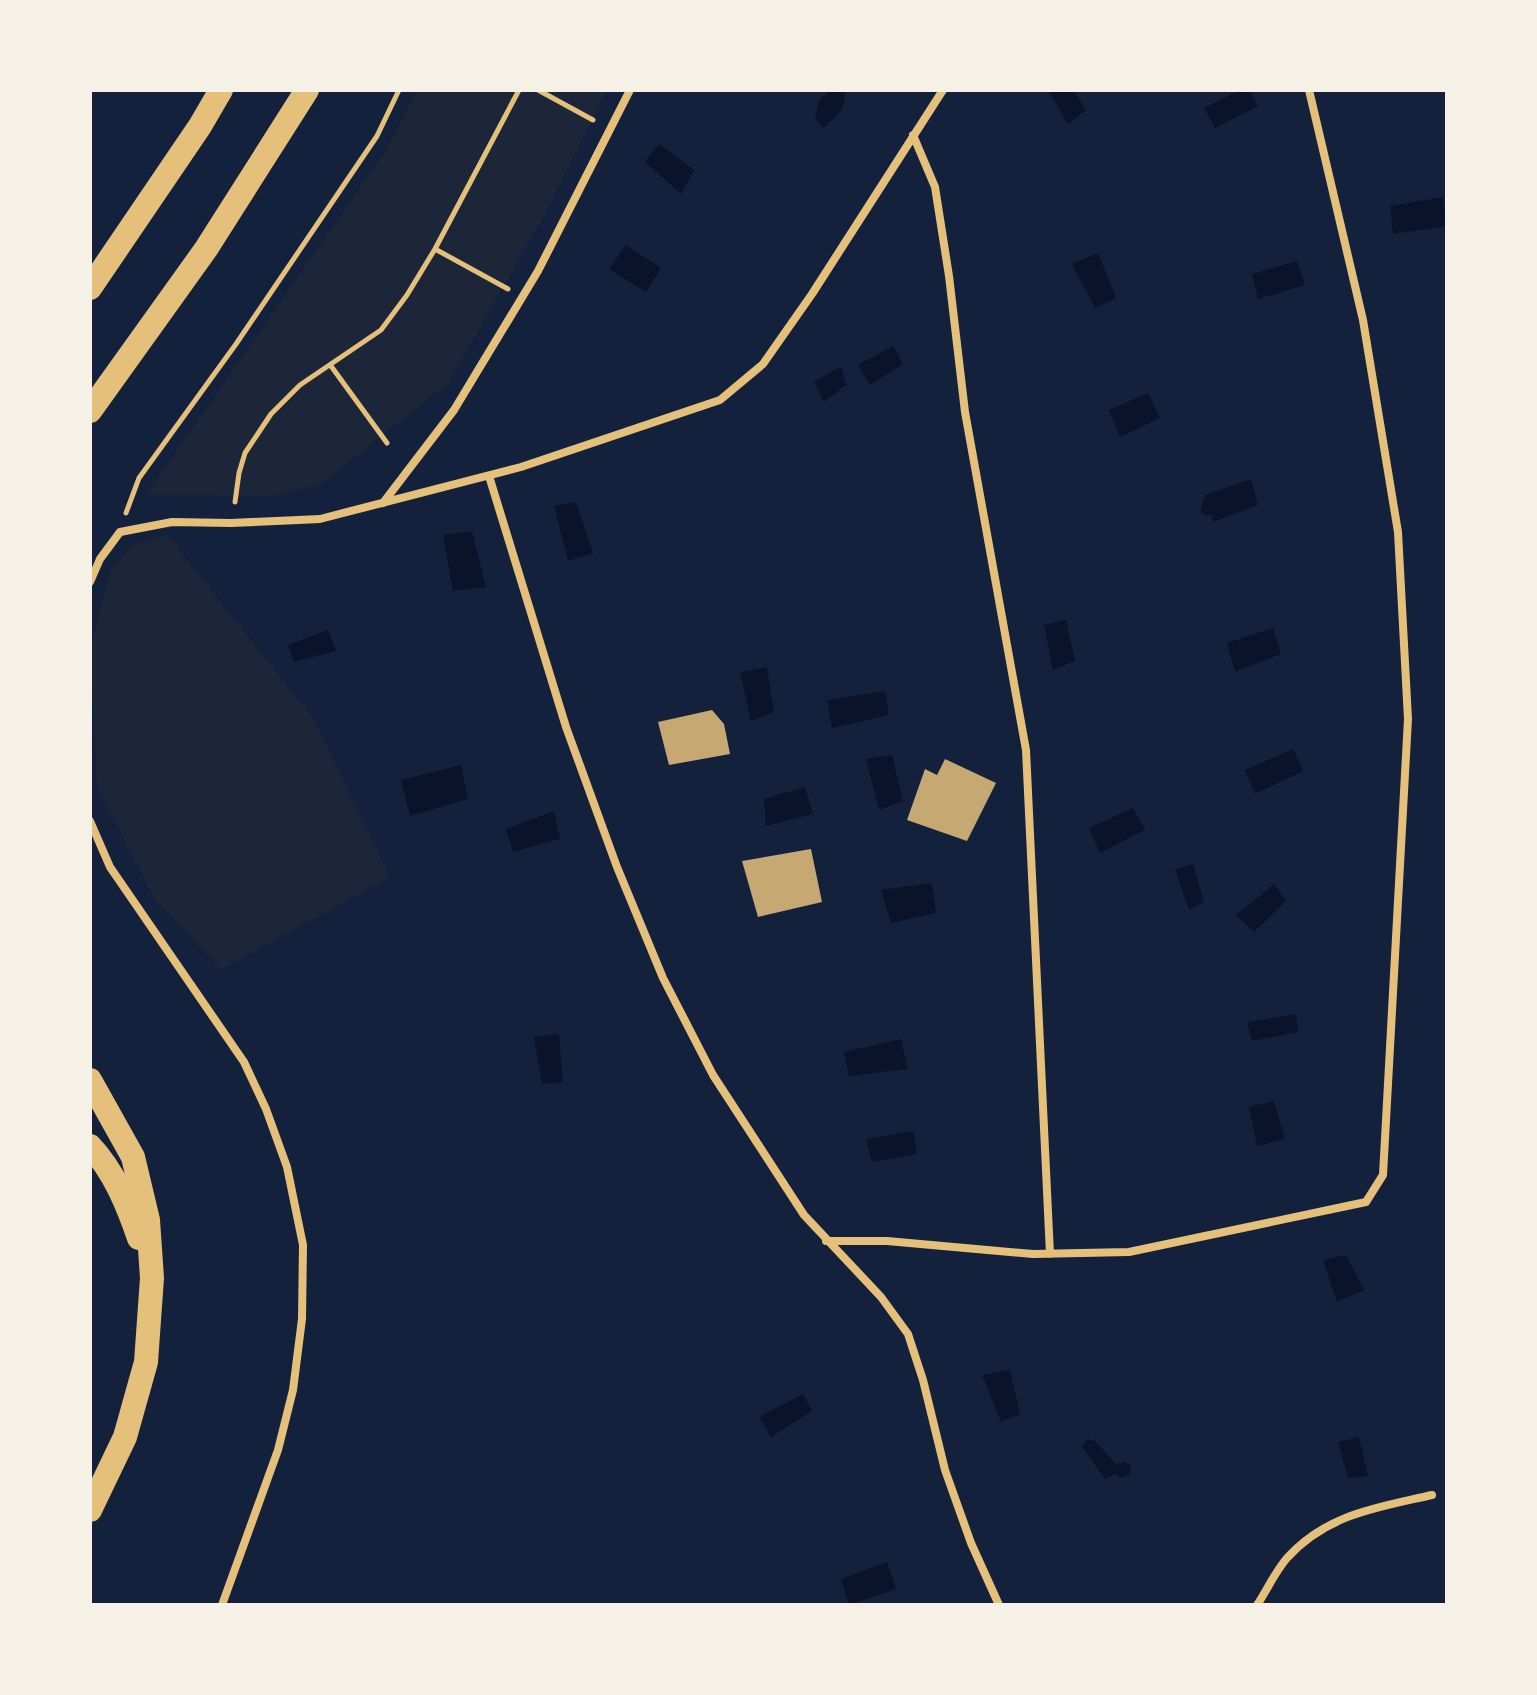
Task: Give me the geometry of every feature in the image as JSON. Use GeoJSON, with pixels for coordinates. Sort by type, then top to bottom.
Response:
{"type":"FeatureCollection","features":[{"type":"Feature","properties":{"kind":"highway"},"geometry":{"type":"LineString","coordinates":[[90,288],[221,90]]}},
{"type":"Feature","properties":{"kind":"highway"},"geometry":{"type":"LineString","coordinates":[[90,411],[206,249],[307,90]]}},
{"type":"Feature","properties":{"kind":"highway"},"geometry":{"type":"LineString","coordinates":[[90,1080],[133,1157],[148,1220],[152,1278],[146,1362],[125,1437],[90,1510]]}},
{"type":"Feature","properties":{"kind":"highway"},"geometry":{"type":"LineString","coordinates":[[90,1146],[128,1206],[152,1278]]}},
{"type":"Feature","properties":{"kind":"street"},"geometry":{"type":"LineString","coordinates":[[382,504],[454,410],[531,283],[630,90]]}},
{"type":"Feature","properties":{"kind":"street"},"geometry":{"type":"LineString","coordinates":[[90,582],[100,559],[120,532],[172,522],[320,519],[489,476],[720,400],[763,364],[812,294],[943,90]]}},
{"type":"Feature","properties":{"kind":"street"},"geometry":{"type":"LineString","coordinates":[[826,1241],[887,1241],[1050,1254],[1129,1252],[1366,1202],[1383,1175],[1408,719],[1398,532],[1363,320],[1309,90]]}},
{"type":"Feature","properties":{"kind":"street"},"geometry":{"type":"LineString","coordinates":[[913,135],[935,187],[965,412],[1026,750],[1050,1254]]}},
{"type":"Feature","properties":{"kind":"street"},"geometry":{"type":"LineString","coordinates":[[489,476],[566,727],[617,867],[663,978],[713,1075],[778,1177],[826,1241],[881,1297],[908,1334],[945,1470],[971,1543],[999,1605]]}},
{"type":"Feature","properties":{"kind":"street"},"geometry":{"type":"LineString","coordinates":[[90,821],[110,867],[244,1062],[266,1109],[287,1167],[303,1245],[302,1319],[293,1390],[278,1450],[222,1605]]}},
{"type":"Feature","properties":{"kind":"street"},"geometry":{"type":"LineString","coordinates":[[1257,1605],[1287,1559],[1326,1525],[1376,1508],[1432,1495]]}},
{"type":"Feature","properties":{"kind":"path"},"geometry":{"type":"LineString","coordinates":[[120,532],[139,478],[236,344],[369,148],[399,90]]}},
{"type":"Feature","properties":{"kind":"path"},"geometry":{"type":"LineString","coordinates":[[235,502],[245,453],[271,414],[300,385],[381,330],[407,295],[435,249],[519,90]]}},
{"type":"Feature","properties":{"kind":"path"},"geometry":{"type":"LineString","coordinates":[[538,90],[600,123]]}},
{"type":"Feature","properties":{"kind":"path"},"geometry":{"type":"LineString","coordinates":[[435,249],[510,290]]}},
{"type":"Feature","properties":{"kind":"path"},"geometry":{"type":"LineString","coordinates":[[331,366],[387,443]]}},
{"type":"Feature","properties":{"kind":"shaded area"},"geometry":{"type":"Polygon","coordinates":[[[418,90],[607,90],[544,215],[448,383],[321,484],[273,496],[146,495],[385,152],[418,90]]]}},
{"type":"Feature","properties":{"kind":"shaded area"},"geometry":{"type":"Polygon","coordinates":[[[831,90],[845,90],[844,102],[836,116],[823,128],[815,119],[819,100],[831,90]]]}},
{"type":"Feature","properties":{"kind":"shaded area"},"geometry":{"type":"Polygon","coordinates":[[[1048,90],[1074,90],[1086,110],[1068,124],[1048,90]]]}},
{"type":"Feature","properties":{"kind":"shaded area"},"geometry":{"type":"Polygon","coordinates":[[[1240,90],[1249,90],[1258,106],[1215,128],[1204,108],[1240,90]]]}},
{"type":"Feature","properties":{"kind":"shaded area"},"geometry":{"type":"Polygon","coordinates":[[[659,144],[694,170],[681,194],[645,162],[659,144]]]}},
{"type":"Feature","properties":{"kind":"shaded area"},"geometry":{"type":"Polygon","coordinates":[[[1443,197],[1447,226],[1393,234],[1390,206],[1443,197]]]}},
{"type":"Feature","properties":{"kind":"shaded area"},"geometry":{"type":"Polygon","coordinates":[[[626,245],[661,268],[646,292],[609,269],[626,245]]]}},
{"type":"Feature","properties":{"kind":"shaded area"},"geometry":{"type":"Polygon","coordinates":[[[1098,253],[1116,298],[1095,308],[1072,264],[1098,253]]]}},
{"type":"Feature","properties":{"kind":"shaded area"},"geometry":{"type":"Polygon","coordinates":[[[1297,261],[1305,285],[1258,299],[1252,274],[1297,261]]]}},
{"type":"Feature","properties":{"kind":"shaded area"},"geometry":{"type":"Polygon","coordinates":[[[893,346],[903,364],[870,385],[858,365],[893,346]]]}},
{"type":"Feature","properties":{"kind":"shaded area"},"geometry":{"type":"Polygon","coordinates":[[[841,366],[846,385],[824,402],[814,382],[841,366]]]}},
{"type":"Feature","properties":{"kind":"shaded area"},"geometry":{"type":"Polygon","coordinates":[[[1148,393],[1160,418],[1120,437],[1109,410],[1148,393]]]}},
{"type":"Feature","properties":{"kind":"shaded area"},"geometry":{"type":"Polygon","coordinates":[[[1251,479],[1258,505],[1213,522],[1211,515],[1200,511],[1205,495],[1251,479]]]}},
{"type":"Feature","properties":{"kind":"shaded area"},"geometry":{"type":"Polygon","coordinates":[[[576,502],[593,553],[568,561],[554,506],[576,502]]]}},
{"type":"Feature","properties":{"kind":"shaded area"},"geometry":{"type":"Polygon","coordinates":[[[472,531],[486,587],[453,591],[443,535],[472,531]]]}},
{"type":"Feature","properties":{"kind":"shaded area"},"geometry":{"type":"Polygon","coordinates":[[[167,535],[313,718],[390,877],[221,969],[155,900],[97,787],[90,649],[110,571],[133,544],[167,535]]]}},
{"type":"Feature","properties":{"kind":"shaded area"},"geometry":{"type":"Polygon","coordinates":[[[1066,620],[1075,661],[1053,670],[1044,625],[1066,620]]]}},
{"type":"Feature","properties":{"kind":"shaded area"},"geometry":{"type":"Polygon","coordinates":[[[1273,628],[1281,654],[1235,672],[1227,643],[1273,628]]]}},
{"type":"Feature","properties":{"kind":"shaded area"},"geometry":{"type":"Polygon","coordinates":[[[328,630],[336,651],[294,662],[288,645],[328,630]]]}},
{"type":"Feature","properties":{"kind":"shaded area"},"geometry":{"type":"Polygon","coordinates":[[[767,667],[774,712],[751,721],[740,672],[767,667]]]}},
{"type":"Feature","properties":{"kind":"shaded area"},"geometry":{"type":"Polygon","coordinates":[[[885,691],[889,715],[832,728],[827,700],[885,691]]]}},
{"type":"Feature","properties":{"kind":"shaded area"},"geometry":{"type":"Polygon","coordinates":[[[1293,749],[1303,771],[1255,794],[1245,770],[1293,749]]]}},
{"type":"Feature","properties":{"kind":"shaded area"},"geometry":{"type":"Polygon","coordinates":[[[892,755],[903,801],[879,810],[866,759],[892,755]]]}},
{"type":"Feature","properties":{"kind":"shaded area"},"geometry":{"type":"Polygon","coordinates":[[[461,765],[468,799],[410,816],[401,780],[461,765]]]}},
{"type":"Feature","properties":{"kind":"shaded area"},"geometry":{"type":"Polygon","coordinates":[[[805,787],[813,814],[766,826],[764,799],[805,787]]]}},
{"type":"Feature","properties":{"kind":"shaded area"},"geometry":{"type":"Polygon","coordinates":[[[1133,808],[1145,830],[1100,853],[1089,828],[1133,808]]]}},
{"type":"Feature","properties":{"kind":"shaded area"},"geometry":{"type":"Polygon","coordinates":[[[554,811],[560,839],[513,852],[506,829],[554,811]]]}},
{"type":"Feature","properties":{"kind":"shaded area"},"geometry":{"type":"Polygon","coordinates":[[[1193,864],[1204,902],[1189,910],[1175,869],[1193,864]]]}},
{"type":"Feature","properties":{"kind":"shaded area"},"geometry":{"type":"Polygon","coordinates":[[[932,883],[936,913],[891,923],[881,890],[932,883]]]}},
{"type":"Feature","properties":{"kind":"shaded area"},"geometry":{"type":"Polygon","coordinates":[[[1274,884],[1286,901],[1254,932],[1236,915],[1274,884]]]}},
{"type":"Feature","properties":{"kind":"shaded area"},"geometry":{"type":"Polygon","coordinates":[[[1296,1014],[1298,1032],[1252,1041],[1247,1022],[1296,1014]]]}},
{"type":"Feature","properties":{"kind":"shaded area"},"geometry":{"type":"Polygon","coordinates":[[[559,1034],[563,1082],[542,1084],[534,1037],[559,1034]]]}},
{"type":"Feature","properties":{"kind":"shaded area"},"geometry":{"type":"Polygon","coordinates":[[[901,1039],[908,1069],[849,1076],[844,1052],[901,1039]]]}},
{"type":"Feature","properties":{"kind":"shaded area"},"geometry":{"type":"Polygon","coordinates":[[[1274,1101],[1285,1139],[1257,1146],[1249,1107],[1274,1101]]]}},
{"type":"Feature","properties":{"kind":"shaded area"},"geometry":{"type":"Polygon","coordinates":[[[913,1131],[917,1154],[872,1162],[866,1139],[913,1131]]]}},
{"type":"Feature","properties":{"kind":"shaded area"},"geometry":{"type":"Polygon","coordinates":[[[1346,1255],[1364,1290],[1337,1302],[1323,1260],[1346,1255]]]}},
{"type":"Feature","properties":{"kind":"shaded area"},"geometry":{"type":"Polygon","coordinates":[[[1010,1370],[1020,1414],[1001,1422],[982,1375],[1010,1370]]]}},
{"type":"Feature","properties":{"kind":"shaded area"},"geometry":{"type":"Polygon","coordinates":[[[803,1394],[812,1411],[771,1437],[759,1417],[803,1394]]]}},
{"type":"Feature","properties":{"kind":"shaded area"},"geometry":{"type":"Polygon","coordinates":[[[1359,1437],[1368,1476],[1348,1478],[1338,1442],[1359,1437]]]}},
{"type":"Feature","properties":{"kind":"shaded area"},"geometry":{"type":"Polygon","coordinates":[[[1088,1439],[1095,1441],[1116,1464],[1124,1462],[1131,1466],[1130,1474],[1122,1478],[1115,1474],[1105,1479],[1082,1446],[1088,1439]]]}},
{"type":"Feature","properties":{"kind":"shaded area"},"geometry":{"type":"Polygon","coordinates":[[[887,1562],[896,1589],[849,1605],[841,1579],[887,1562]]]}},
{"type":"Feature","properties":{"kind":"building"},"geometry":{"type":"Polygon","coordinates":[[[712,710],[724,724],[730,754],[669,765],[658,722],[712,710]]]}},
{"type":"Feature","properties":{"kind":"building"},"geometry":{"type":"Polygon","coordinates":[[[945,759],[996,783],[967,841],[907,820],[925,769],[937,775],[945,759]]]}},
{"type":"Feature","properties":{"kind":"building"},"geometry":{"type":"Polygon","coordinates":[[[811,849],[822,902],[758,917],[742,861],[811,849]]]}}]}
